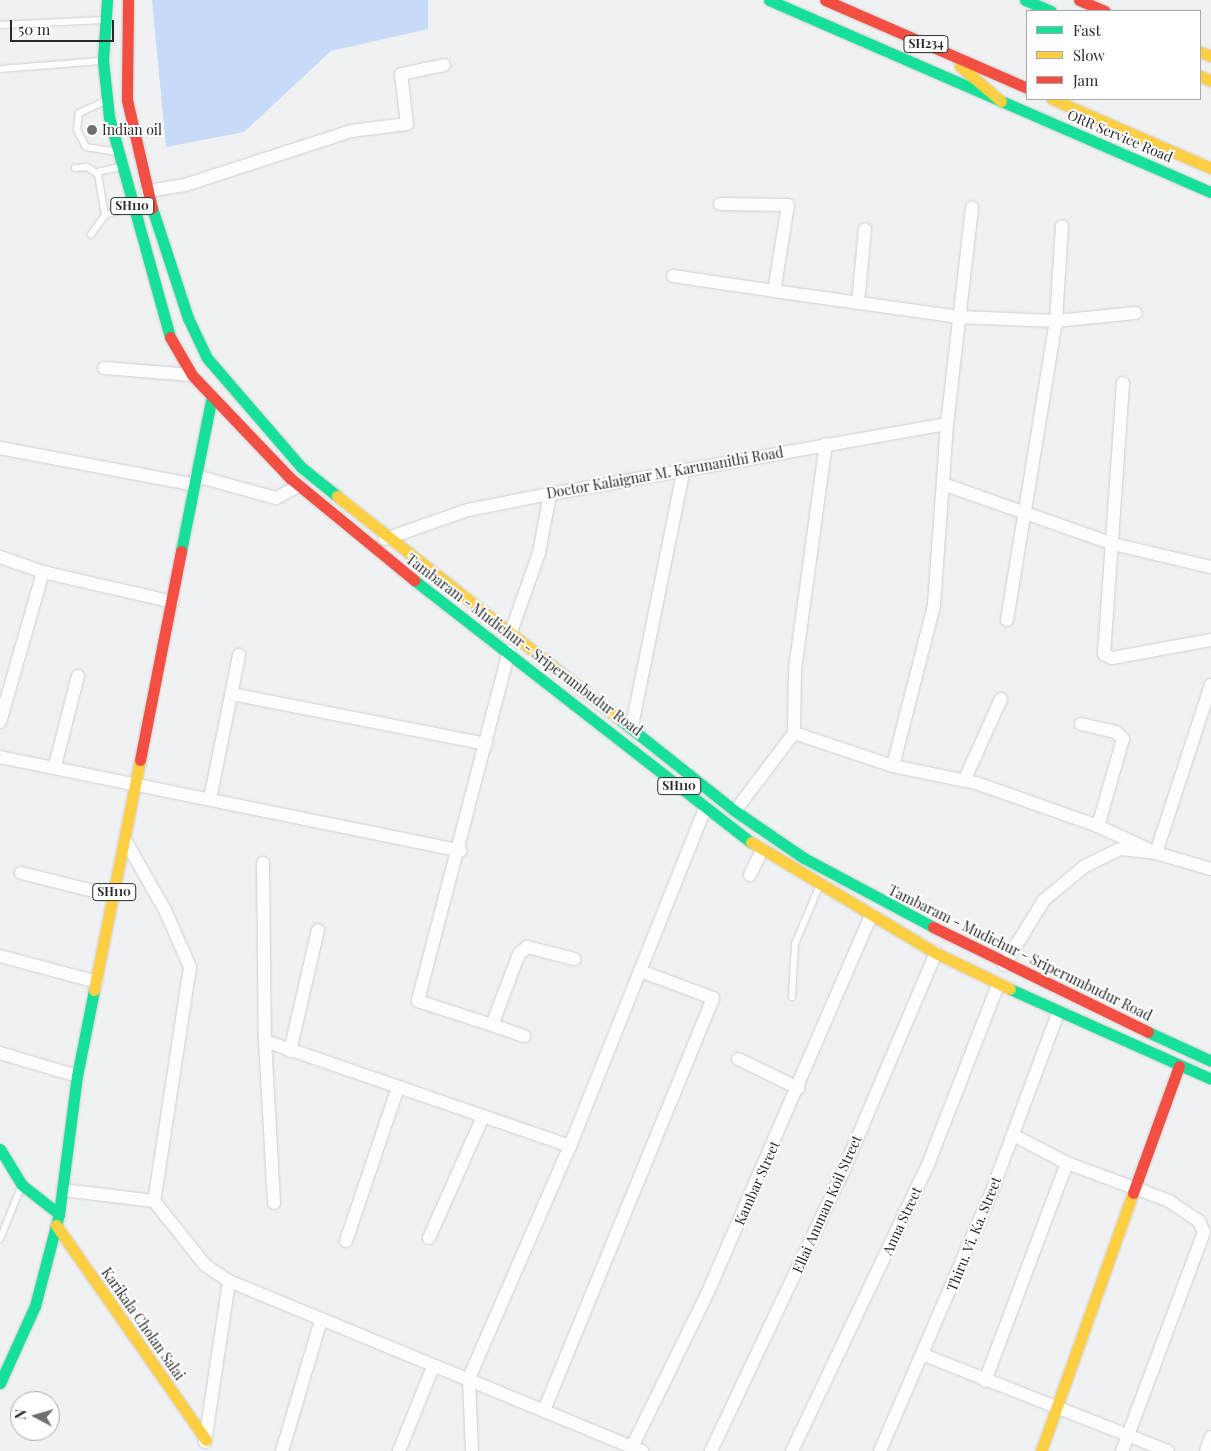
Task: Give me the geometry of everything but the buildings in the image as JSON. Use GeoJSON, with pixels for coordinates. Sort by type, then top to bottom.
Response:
{"type":"FeatureCollection","features":[{"type":"Feature","properties":{"kind":"main road","name":"Tambaram - Mudichur - Sriperumbudur Road"},"geometry":{"type":"LineString","coordinates":[[107,0],[104,20],[103,60],[106,101],[117,152],[165,328],[192,376],[299,486],[375,550],[629,744],[705,809],[762,850],[936,953],[998,986],[1211,1079]]}},
{"type":"Feature","properties":{"kind":"main road","name":"Tambaram - Mudichur - Sriperumbudur Road"},"geometry":{"type":"LineString","coordinates":[[128,0],[127,100],[147,191],[188,318],[207,358],[229,388],[301,467],[386,538],[632,726],[735,811],[804,858],[1004,965],[1211,1061]]}},
{"type":"Feature","properties":{"kind":"main road","name":"ORR Service Road"},"geometry":{"type":"LineString","coordinates":[[769,0],[1211,192]]}},
{"type":"Feature","properties":{"kind":"main road","name":"SH234"},"geometry":{"type":"LineString","coordinates":[[825,0],[1026,88]]}},
{"type":"Feature","properties":{"kind":"main road"},"geometry":{"type":"LineString","coordinates":[[1025,0],[1049,10]]}},
{"type":"Feature","properties":{"kind":"main road"},"geometry":{"type":"LineString","coordinates":[[1079,0],[1104,10]]}},
{"type":"Feature","properties":{"kind":"main road"},"geometry":{"type":"LineString","coordinates":[[942,51],[1001,101]]}},
{"type":"Feature","properties":{"kind":"main road"},"geometry":{"type":"LineString","coordinates":[[1054,100],[1211,168]]}},
{"type":"Feature","properties":{"kind":"main road"},"geometry":{"type":"LineString","coordinates":[[212,396],[229,388]]}},
{"type":"Feature","properties":{"kind":"main road","name":"SH110"},"geometry":{"type":"LineString","coordinates":[[0,1383],[35,1306],[58,1219],[77,1076],[174,602],[212,396]]}},
{"type":"Feature","properties":{"kind":"main road"},"geometry":{"type":"LineString","coordinates":[[998,986],[1004,965]]}},
{"type":"Feature","properties":{"kind":"main road"},"geometry":{"type":"LineString","coordinates":[[1041,1451],[1059,1408],[1179,1066]]}},
{"type":"Feature","properties":{"kind":"main road"},"geometry":{"type":"LineString","coordinates":[[0,1149],[22,1185]]}},
{"type":"Feature","properties":{"kind":"main road","name":"Karikala Cholan Salai"},"geometry":{"type":"LineString","coordinates":[[22,1185],[58,1219],[205,1447]]}},
{"type":"Feature","properties":{"kind":"street"},"geometry":{"type":"LineString","coordinates":[[147,191],[203,180],[351,131],[407,124],[401,74],[444,66]]}},
{"type":"Feature","properties":{"kind":"street"},"geometry":{"type":"LineString","coordinates":[[720,204],[788,205],[774,291]]}},
{"type":"Feature","properties":{"kind":"street"},"geometry":{"type":"LineString","coordinates":[[893,766],[934,605],[947,424],[972,207]]}},
{"type":"Feature","properties":{"kind":"street"},"geometry":{"type":"LineString","coordinates":[[1006,620],[1027,514],[1056,321],[1062,226]]}},
{"type":"Feature","properties":{"kind":"street"},"geometry":{"type":"LineString","coordinates":[[858,303],[865,230]]}},
{"type":"Feature","properties":{"kind":"street"},"geometry":{"type":"LineString","coordinates":[[673,276],[960,317],[1056,321],[1136,313]]}},
{"type":"Feature","properties":{"kind":"street"},"geometry":{"type":"LineString","coordinates":[[104,368],[192,376]]}},
{"type":"Feature","properties":{"kind":"street"},"geometry":{"type":"LineString","coordinates":[[1123,383],[1104,654],[1112,658],[1211,640]]}},
{"type":"Feature","properties":{"kind":"street","name":"Doctor Kalaignar M. Karunanithi Road"},"geometry":{"type":"LineString","coordinates":[[386,538],[468,510],[826,444],[947,424]]}},
{"type":"Feature","properties":{"kind":"street"},"geometry":{"type":"LineString","coordinates":[[735,811],[794,733],[795,669],[826,444]]}},
{"type":"Feature","properties":{"kind":"street"},"geometry":{"type":"LineString","coordinates":[[0,448],[195,480],[276,498],[299,486]]}},
{"type":"Feature","properties":{"kind":"street"},"geometry":{"type":"LineString","coordinates":[[632,726],[684,470]]}},
{"type":"Feature","properties":{"kind":"street"},"geometry":{"type":"LineString","coordinates":[[943,484],[1113,544],[1211,567]]}},
{"type":"Feature","properties":{"kind":"street"},"geometry":{"type":"LineString","coordinates":[[511,632],[539,553],[550,494]]}},
{"type":"Feature","properties":{"kind":"street"},"geometry":{"type":"LineString","coordinates":[[375,550],[386,538]]}},
{"type":"Feature","properties":{"kind":"street"},"geometry":{"type":"LineString","coordinates":[[0,558],[43,572],[174,602]]}},
{"type":"Feature","properties":{"kind":"street"},"geometry":{"type":"LineString","coordinates":[[0,720],[43,572]]}},
{"type":"Feature","properties":{"kind":"street"},"geometry":{"type":"LineString","coordinates":[[509,651],[460,851],[418,1001],[524,1036]]}},
{"type":"Feature","properties":{"kind":"street"},"geometry":{"type":"LineString","coordinates":[[210,799],[239,655]]}},
{"type":"Feature","properties":{"kind":"street"},"geometry":{"type":"LineString","coordinates":[[55,766],[78,676]]}},
{"type":"Feature","properties":{"kind":"street"},"geometry":{"type":"LineString","coordinates":[[1156,853],[1211,685]]}},
{"type":"Feature","properties":{"kind":"street"},"geometry":{"type":"LineString","coordinates":[[232,694],[486,744]]}},
{"type":"Feature","properties":{"kind":"street"},"geometry":{"type":"LineString","coordinates":[[964,781],[1001,698]]}},
{"type":"Feature","properties":{"kind":"street"},"geometry":{"type":"LineString","coordinates":[[1081,724],[1116,732],[1123,739],[1098,826]]}},
{"type":"Feature","properties":{"kind":"street"},"geometry":{"type":"LineString","coordinates":[[794,733],[893,766],[964,781],[1098,826],[1156,853],[1211,869]]}},
{"type":"Feature","properties":{"kind":"street"},"geometry":{"type":"LineString","coordinates":[[0,757],[137,781],[210,799],[460,851]]}},
{"type":"Feature","properties":{"kind":"street"},"geometry":{"type":"LineString","coordinates":[[472,1451],[469,1378],[570,1146],[705,809]]}},
{"type":"Feature","properties":{"kind":"street"},"geometry":{"type":"LineString","coordinates":[[125,840],[165,910],[190,967],[154,1201]]}},
{"type":"Feature","properties":{"kind":"street"},"geometry":{"type":"LineString","coordinates":[[1004,965],[1044,900],[1084,866],[1120,849],[1156,853]]}},
{"type":"Feature","properties":{"kind":"street"},"geometry":{"type":"LineString","coordinates":[[750,875],[762,850]]}},
{"type":"Feature","properties":{"kind":"street"},"geometry":{"type":"LineString","coordinates":[[263,863],[265,1041],[274,1202]]}},
{"type":"Feature","properties":{"kind":"street"},"geometry":{"type":"LineString","coordinates":[[21,872],[114,896]]}},
{"type":"Feature","properties":{"kind":"street","name":"Kambar Street"},"geometry":{"type":"LineString","coordinates":[[637,1448],[798,1088],[871,915]]}},
{"type":"Feature","properties":{"kind":"street"},"geometry":{"type":"LineString","coordinates":[[290,1051],[318,930]]}},
{"type":"Feature","properties":{"kind":"street"},"geometry":{"type":"LineString","coordinates":[[492,1025],[519,954],[527,947],[574,959]]}},
{"type":"Feature","properties":{"kind":"street","name":"Ellai Amman Koil Street"},"geometry":{"type":"LineString","coordinates":[[710,1451],[845,1167],[936,953]]}},
{"type":"Feature","properties":{"kind":"street"},"geometry":{"type":"LineString","coordinates":[[0,956],[96,982]]}},
{"type":"Feature","properties":{"kind":"street"},"geometry":{"type":"LineString","coordinates":[[545,1408],[713,998],[640,971]]}},
{"type":"Feature","properties":{"kind":"street","name":"Anna Street"},"geometry":{"type":"LineString","coordinates":[[792,1451],[928,1167],[998,986]]}},
{"type":"Feature","properties":{"kind":"street","name":"Thiru. Vi. Ka. Street"},"geometry":{"type":"LineString","coordinates":[[880,1451],[924,1355],[1013,1135],[1058,1013]]}},
{"type":"Feature","properties":{"kind":"street"},"geometry":{"type":"LineString","coordinates":[[265,1041],[482,1118],[570,1146]]}},
{"type":"Feature","properties":{"kind":"street"},"geometry":{"type":"LineString","coordinates":[[0,1052],[77,1076]]}},
{"type":"Feature","properties":{"kind":"street"},"geometry":{"type":"LineString","coordinates":[[738,1059],[798,1088]]}},
{"type":"Feature","properties":{"kind":"street"},"geometry":{"type":"LineString","coordinates":[[346,1241],[398,1087]]}},
{"type":"Feature","properties":{"kind":"street"},"geometry":{"type":"LineString","coordinates":[[429,1238],[482,1118]]}},
{"type":"Feature","properties":{"kind":"street"},"geometry":{"type":"LineString","coordinates":[[1013,1135],[1067,1163],[1187,1211],[1204,1232],[1122,1451]]}},
{"type":"Feature","properties":{"kind":"street"},"geometry":{"type":"LineString","coordinates":[[985,1381],[1067,1163]]}},
{"type":"Feature","properties":{"kind":"street"},"geometry":{"type":"LineString","coordinates":[[63,1190],[154,1201],[204,1265],[229,1281],[433,1367],[469,1378],[545,1408],[637,1448]]}},
{"type":"Feature","properties":{"kind":"street"},"geometry":{"type":"LineString","coordinates":[[205,1447],[229,1281]]}},
{"type":"Feature","properties":{"kind":"street"},"geometry":{"type":"LineString","coordinates":[[282,1451],[321,1320]]}},
{"type":"Feature","properties":{"kind":"street"},"geometry":{"type":"LineString","coordinates":[[924,1355],[985,1381],[1168,1451]]}},
{"type":"Feature","properties":{"kind":"street"},"geometry":{"type":"LineString","coordinates":[[399,1451],[433,1367]]}},
{"type":"Feature","properties":{"kind":"street"},"geometry":{"type":"LineString","coordinates":[[1206,1451],[1211,1437]]}},
{"type":"Feature","properties":{"kind":"lane"},"geometry":{"type":"LineString","coordinates":[[0,24],[104,20]]}},
{"type":"Feature","properties":{"kind":"lane"},"geometry":{"type":"LineString","coordinates":[[0,70],[103,60]]}},
{"type":"Feature","properties":{"kind":"lane"},"geometry":{"type":"LineString","coordinates":[[106,101],[79,113],[77,130],[86,148],[117,152]]}},
{"type":"Feature","properties":{"kind":"lane"},"geometry":{"type":"LineString","coordinates":[[75,168],[97,172],[121,167]]}},
{"type":"Feature","properties":{"kind":"lane"},"geometry":{"type":"LineString","coordinates":[[97,172],[105,215]]}},
{"type":"Feature","properties":{"kind":"lane"},"geometry":{"type":"LineString","coordinates":[[92,234],[105,215],[132,207]]}},
{"type":"Feature","properties":{"kind":"lane"},"geometry":{"type":"LineString","coordinates":[[792,997],[795,944],[820,886]]}},
{"type":"Feature","properties":{"kind":"lane"},"geometry":{"type":"LineString","coordinates":[[0,1239],[22,1185]]}},
{"type":"Feature","properties":{"kind":"water"},"geometry":{"type":"Polygon","coordinates":[[[152,0],[428,0],[428,29],[331,51],[244,132],[166,147],[152,0]]]}},
{"type":"Feature","properties":{"kind":"traffic: fast"},"geometry":{"type":"LineString","coordinates":[[107,0],[103,61],[109,117],[170,337]]}},
{"type":"Feature","properties":{"kind":"traffic: fast"},"geometry":{"type":"LineString","coordinates":[[769,0],[1211,192]]}},
{"type":"Feature","properties":{"kind":"traffic: fast"},"geometry":{"type":"LineString","coordinates":[[1025,0],[1049,10]]}},
{"type":"Feature","properties":{"kind":"traffic: fast"},"geometry":{"type":"LineString","coordinates":[[152,208],[188,318],[207,358],[301,467],[337,496]]}},
{"type":"Feature","properties":{"kind":"traffic: fast"},"geometry":{"type":"LineString","coordinates":[[181,551],[212,396]]}},
{"type":"Feature","properties":{"kind":"traffic: fast"},"geometry":{"type":"LineString","coordinates":[[414,580],[751,842]]}},
{"type":"Feature","properties":{"kind":"traffic: fast"},"geometry":{"type":"LineString","coordinates":[[618,718],[735,811],[804,858],[933,927]]}},
{"type":"Feature","properties":{"kind":"traffic: fast"},"geometry":{"type":"LineString","coordinates":[[1010,989],[1211,1079]]}},
{"type":"Feature","properties":{"kind":"traffic: fast"},"geometry":{"type":"LineString","coordinates":[[0,1383],[35,1306],[59,1214],[77,1076],[94,990]]}},
{"type":"Feature","properties":{"kind":"traffic: fast"},"geometry":{"type":"LineString","coordinates":[[1148,1032],[1211,1061]]}},
{"type":"Feature","properties":{"kind":"traffic: fast"},"geometry":{"type":"LineString","coordinates":[[0,1149],[22,1185],[59,1214]]}},
{"type":"Feature","properties":{"kind":"traffic: slow"},"geometry":{"type":"LineString","coordinates":[[1201,52],[1211,56]]}},
{"type":"Feature","properties":{"kind":"traffic: slow"},"geometry":{"type":"LineString","coordinates":[[960,66],[1001,101]]}},
{"type":"Feature","properties":{"kind":"traffic: slow"},"geometry":{"type":"LineString","coordinates":[[1201,76],[1211,81]]}},
{"type":"Feature","properties":{"kind":"traffic: slow"},"geometry":{"type":"LineString","coordinates":[[1054,100],[1211,168]]}},
{"type":"Feature","properties":{"kind":"traffic: slow"},"geometry":{"type":"LineString","coordinates":[[337,496],[618,718]]}},
{"type":"Feature","properties":{"kind":"traffic: slow"},"geometry":{"type":"LineString","coordinates":[[94,990],[140,760]]}},
{"type":"Feature","properties":{"kind":"traffic: slow"},"geometry":{"type":"LineString","coordinates":[[751,842],[936,953],[1010,989]]}},
{"type":"Feature","properties":{"kind":"traffic: slow"},"geometry":{"type":"LineString","coordinates":[[1041,1451],[1133,1193]]}},
{"type":"Feature","properties":{"kind":"traffic: slow"},"geometry":{"type":"LineString","coordinates":[[56,1225],[206,1440]]}},
{"type":"Feature","properties":{"kind":"traffic: jam"},"geometry":{"type":"LineString","coordinates":[[128,0],[127,100],[152,208]]}},
{"type":"Feature","properties":{"kind":"traffic: jam"},"geometry":{"type":"LineString","coordinates":[[825,0],[1026,88]]}},
{"type":"Feature","properties":{"kind":"traffic: jam"},"geometry":{"type":"LineString","coordinates":[[1079,0],[1103,10]]}},
{"type":"Feature","properties":{"kind":"traffic: jam"},"geometry":{"type":"LineString","coordinates":[[170,337],[192,375],[290,478],[414,580]]}},
{"type":"Feature","properties":{"kind":"traffic: jam"},"geometry":{"type":"LineString","coordinates":[[140,760],[181,551]]}},
{"type":"Feature","properties":{"kind":"traffic: jam"},"geometry":{"type":"LineString","coordinates":[[933,927],[1148,1032]]}},
{"type":"Feature","properties":{"kind":"traffic: jam"},"geometry":{"type":"LineString","coordinates":[[1133,1193],[1179,1066]]}},
{"type":"Feature","properties":{"kind":"place","name":"Indian oil"},"geometry":{"type":"Point","coordinates":[92,130]}}]}
